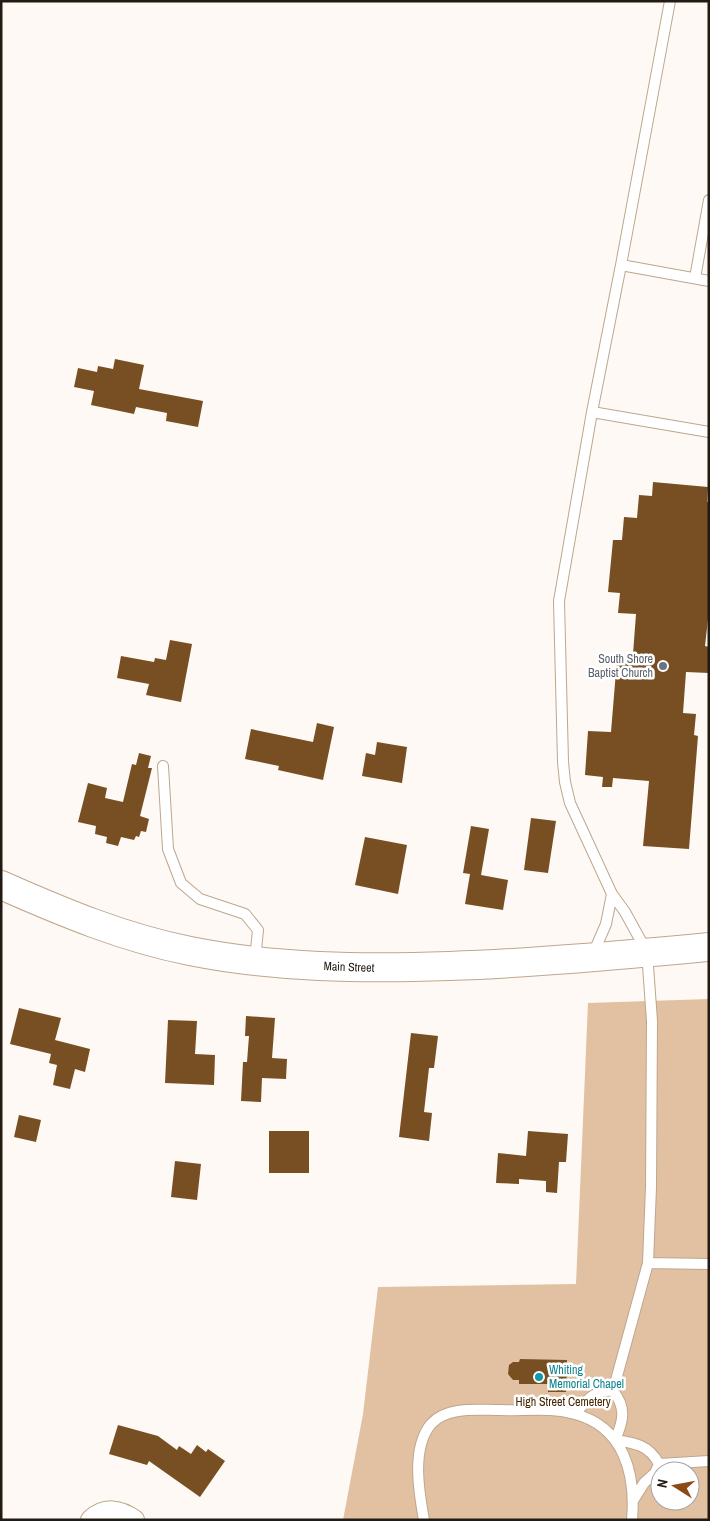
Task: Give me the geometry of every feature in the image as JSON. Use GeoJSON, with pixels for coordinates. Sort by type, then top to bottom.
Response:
{"type":"FeatureCollection","features":[{"type":"Feature","properties":{"kind":"main road","name":"Main Street"},"geometry":{"type":"LineString","coordinates":[[1,885],[94,923],[130,935],[188,951],[255,960],[326,966],[396,968],[508,964],[709,947]]}},
{"type":"Feature","properties":{"kind":"street"},"geometry":{"type":"LineString","coordinates":[[91,1520],[104,1512],[115,1511],[126,1514],[134,1520]]}},
{"type":"Feature","properties":{"kind":"lane"},"geometry":{"type":"LineString","coordinates":[[613,1391],[648,1263],[651,1187],[652,1021],[646,952],[625,912],[612,894],[570,803],[565,782],[559,601],[592,412],[670,1]]}},
{"type":"Feature","properties":{"kind":"lane"},"geometry":{"type":"LineString","coordinates":[[694,278],[709,200]]}},
{"type":"Feature","properties":{"kind":"lane"},"geometry":{"type":"LineString","coordinates":[[621,265],[709,281]]}},
{"type":"Feature","properties":{"kind":"lane"},"geometry":{"type":"LineString","coordinates":[[592,412],[709,432]]}},
{"type":"Feature","properties":{"kind":"lane"},"geometry":{"type":"LineString","coordinates":[[163,766],[168,849],[181,883],[200,899],[245,914],[258,930],[255,960]]}},
{"type":"Feature","properties":{"kind":"lane"},"geometry":{"type":"LineString","coordinates":[[591,958],[606,924],[612,894]]}},
{"type":"Feature","properties":{"kind":"lane"},"geometry":{"type":"LineString","coordinates":[[648,1263],[709,1264]]}},
{"type":"Feature","properties":{"kind":"lane"},"geometry":{"type":"LineString","coordinates":[[575,1414],[594,1394],[604,1390],[613,1391],[619,1399],[622,1412],[622,1425],[615,1440]]}},
{"type":"Feature","properties":{"kind":"lane"},"geometry":{"type":"LineString","coordinates":[[424,1520],[419,1492],[418,1466],[421,1444],[430,1426],[439,1417],[467,1410],[558,1411],[589,1419],[603,1428],[624,1453],[630,1470],[634,1499],[632,1520]]}},
{"type":"Feature","properties":{"kind":"lane"},"geometry":{"type":"LineString","coordinates":[[615,1440],[637,1444],[655,1456],[658,1461]]}},
{"type":"Feature","properties":{"kind":"lane"},"geometry":{"type":"LineString","coordinates":[[634,1499],[644,1483],[650,1478]]}},
{"type":"Feature","properties":{"kind":"green space","name":"High Street Cemetery"},"geometry":{"type":"Polygon","coordinates":[[[709,999],[709,1520],[343,1520],[363,1414],[378,1287],[576,1284],[588,1003],[709,999]]]}},
{"type":"Feature","properties":{"kind":"building"},"geometry":{"type":"Polygon","coordinates":[[[115,359],[144,365],[139,389],[203,401],[198,427],[166,421],[167,413],[136,407],[134,414],[91,405],[94,391],[74,387],[78,368],[97,372],[98,366],[113,369],[115,359]]]}},
{"type":"Feature","properties":{"kind":"building","name":"South Shore Baptist Church"},"geometry":{"type":"Polygon","coordinates":[[[653,482],[708,487],[709,619],[705,646],[709,647],[709,673],[686,672],[683,713],[696,714],[694,735],[698,736],[689,849],[643,846],[649,781],[613,778],[612,787],[602,787],[603,777],[585,775],[588,731],[611,732],[617,659],[627,660],[627,653],[633,654],[636,614],[618,613],[620,593],[608,592],[613,540],[622,540],[624,517],[637,518],[639,495],[652,496],[653,482]]]}},
{"type":"Feature","properties":{"kind":"building"},"geometry":{"type":"Polygon","coordinates":[[[170,640],[192,644],[181,702],[146,695],[149,684],[117,678],[121,656],[154,662],[155,658],[166,660],[170,640]]]}},
{"type":"Feature","properties":{"kind":"building"},"geometry":{"type":"Polygon","coordinates":[[[317,723],[334,727],[323,780],[278,770],[279,766],[245,759],[251,729],[313,742],[317,723]]]}},
{"type":"Feature","properties":{"kind":"building"},"geometry":{"type":"Polygon","coordinates":[[[377,742],[407,747],[402,783],[362,776],[366,753],[375,755],[377,742]]]}},
{"type":"Feature","properties":{"kind":"building"},"geometry":{"type":"Polygon","coordinates":[[[139,753],[151,756],[148,768],[152,768],[140,816],[149,819],[146,832],[141,831],[139,837],[136,836],[134,840],[121,837],[118,846],[106,843],[107,837],[95,834],[96,826],[78,822],[88,783],[107,788],[105,798],[123,802],[132,764],[136,765],[139,753]]]}},
{"type":"Feature","properties":{"kind":"building"},"geometry":{"type":"Polygon","coordinates":[[[531,818],[556,821],[548,873],[524,870],[531,818]]]}},
{"type":"Feature","properties":{"kind":"building"},"geometry":{"type":"Polygon","coordinates":[[[471,826],[489,829],[481,875],[508,880],[503,910],[465,904],[470,874],[463,873],[471,826]]]}},
{"type":"Feature","properties":{"kind":"building"},"geometry":{"type":"Polygon","coordinates":[[[365,837],[407,845],[398,894],[355,885],[365,837]]]}},
{"type":"Feature","properties":{"kind":"building"},"geometry":{"type":"Polygon","coordinates":[[[19,1008],[61,1018],[55,1040],[90,1049],[85,1072],[75,1069],[70,1089],[53,1085],[57,1065],[49,1063],[51,1054],[10,1044],[19,1008]]]}},
{"type":"Feature","properties":{"kind":"building"},"geometry":{"type":"Polygon","coordinates":[[[246,1016],[275,1018],[272,1058],[287,1059],[286,1079],[262,1078],[261,1102],[241,1101],[243,1062],[247,1062],[249,1036],[245,1036],[246,1016]]]}},
{"type":"Feature","properties":{"kind":"building"},"geometry":{"type":"Polygon","coordinates":[[[168,1020],[197,1021],[195,1054],[215,1055],[214,1085],[165,1083],[168,1020]]]}},
{"type":"Feature","properties":{"kind":"building"},"geometry":{"type":"Polygon","coordinates":[[[411,1033],[438,1036],[434,1068],[429,1068],[424,1112],[432,1113],[429,1141],[399,1137],[411,1033]]]}},
{"type":"Feature","properties":{"kind":"building"},"geometry":{"type":"Polygon","coordinates":[[[19,1115],[41,1120],[36,1142],[14,1137],[19,1115]]]}},
{"type":"Feature","properties":{"kind":"building"},"geometry":{"type":"Polygon","coordinates":[[[269,1131],[309,1131],[309,1173],[269,1173],[269,1131]]]}},
{"type":"Feature","properties":{"kind":"building"},"geometry":{"type":"Polygon","coordinates":[[[528,1131],[568,1134],[566,1162],[559,1162],[557,1193],[546,1192],[546,1181],[519,1179],[519,1184],[496,1183],[498,1153],[526,1156],[528,1131]]]}},
{"type":"Feature","properties":{"kind":"building"},"geometry":{"type":"Polygon","coordinates":[[[175,1161],[201,1164],[197,1200],[171,1197],[175,1161]]]}},
{"type":"Feature","properties":{"kind":"building","name":"Whiting Memorial Chapel"},"geometry":{"type":"Polygon","coordinates":[[[520,1359],[567,1360],[566,1392],[548,1392],[548,1384],[519,1384],[519,1380],[513,1380],[508,1374],[509,1365],[513,1362],[519,1362],[520,1359]]]}},
{"type":"Feature","properties":{"kind":"building"},"geometry":{"type":"Polygon","coordinates":[[[118,1425],[158,1436],[177,1450],[179,1446],[191,1454],[197,1445],[206,1452],[208,1449],[225,1461],[200,1497],[149,1461],[147,1465],[109,1454],[118,1425]]]}},
{"type":"Feature","properties":{"kind":"place","name":"South Shore Baptist Church"},"geometry":{"type":"Point","coordinates":[663,666]}},
{"type":"Feature","properties":{"kind":"place","name":"Whiting Memorial Chapel"},"geometry":{"type":"Point","coordinates":[539,1377]}}]}
